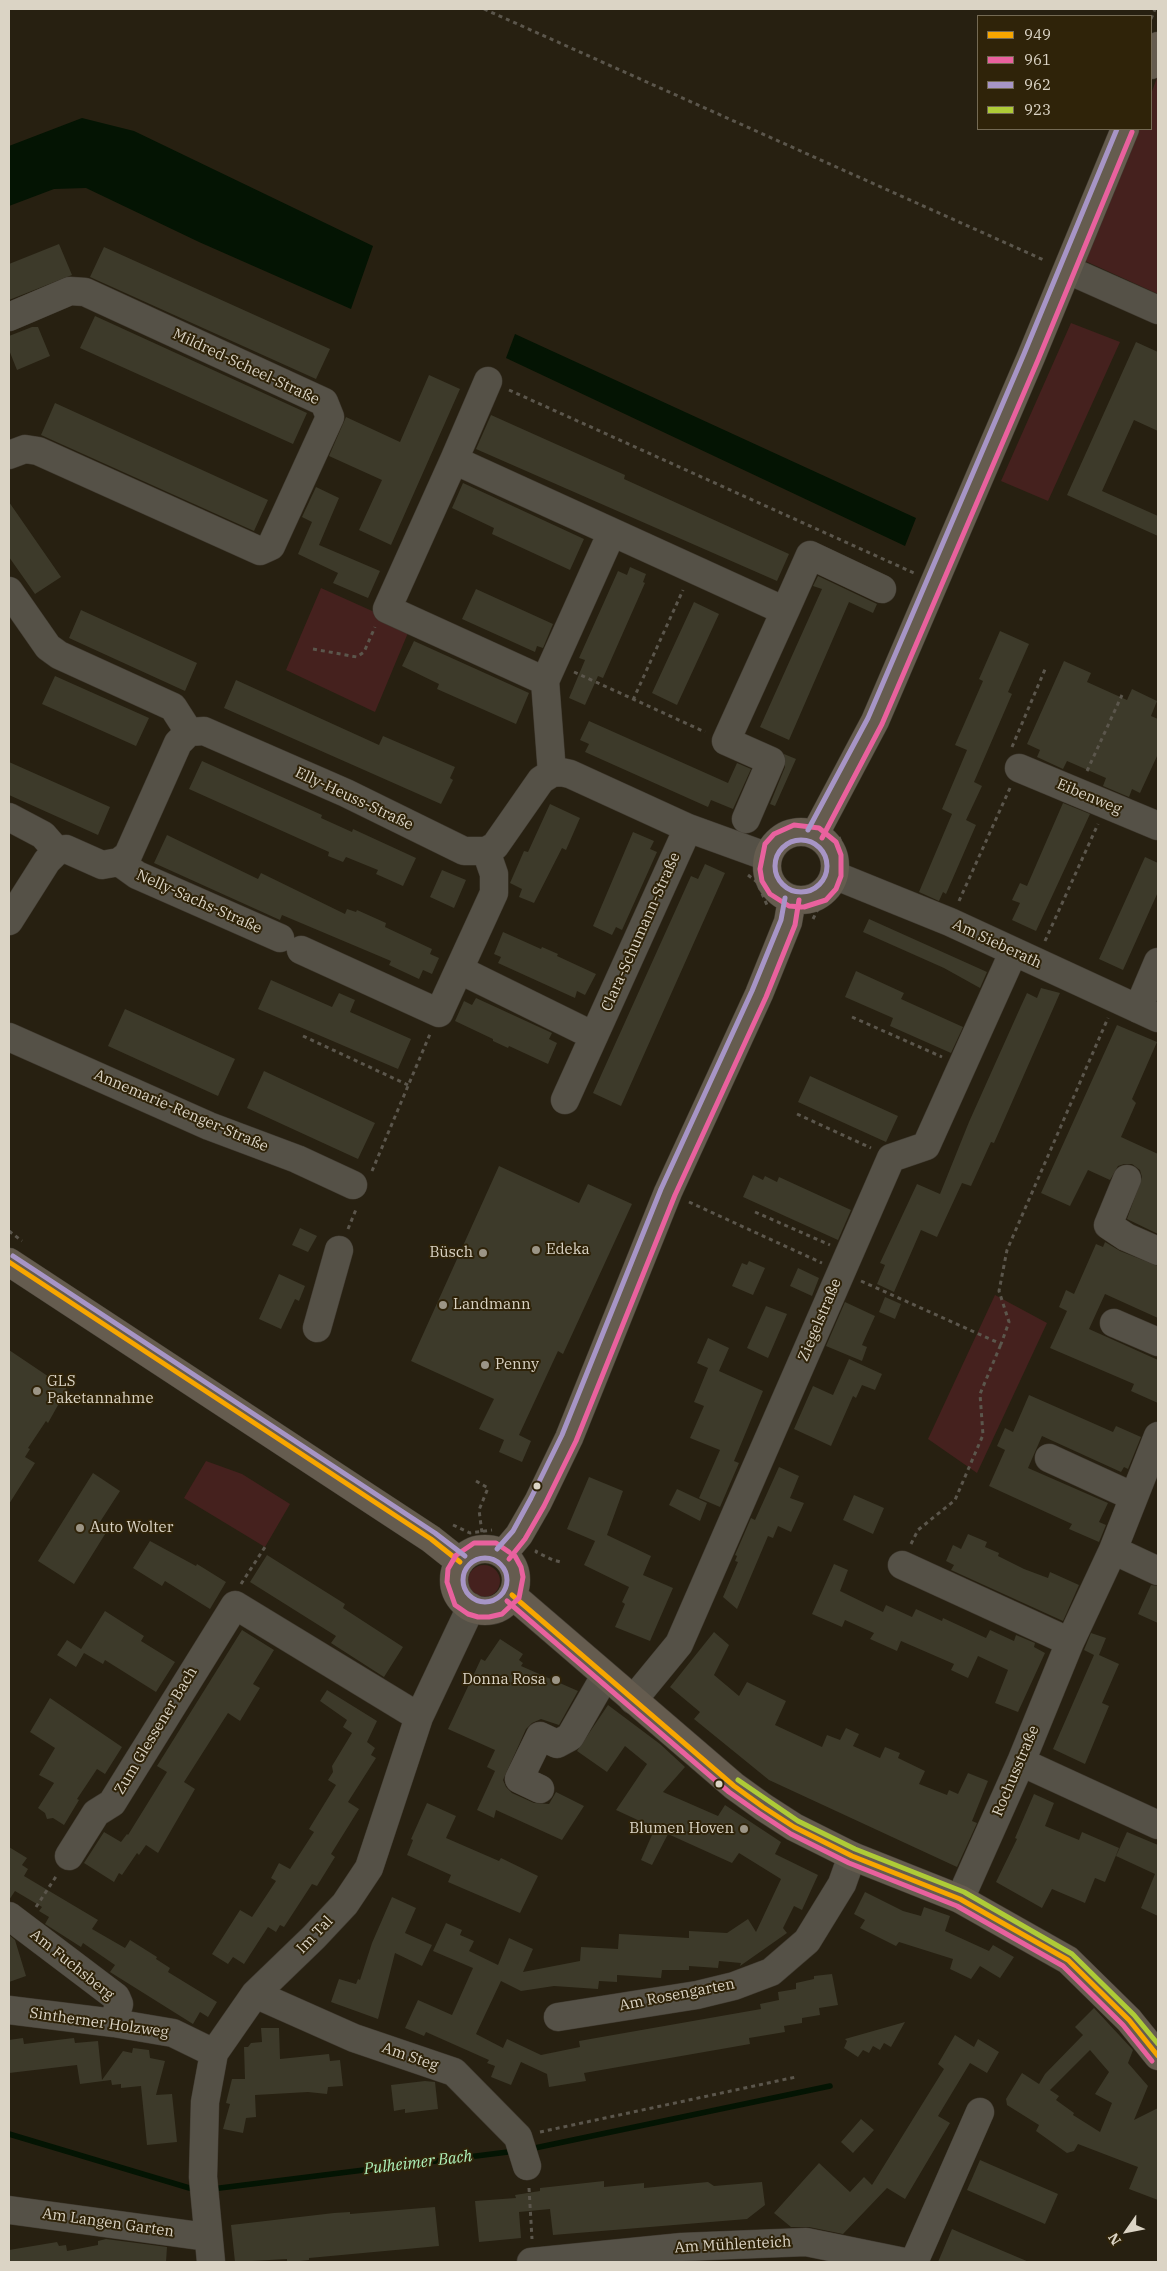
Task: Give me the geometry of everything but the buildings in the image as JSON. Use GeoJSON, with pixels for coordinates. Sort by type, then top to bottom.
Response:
{"type":"FeatureCollection","features":[{"type":"Feature","properties":{"kind":"main road"},"geometry":{"type":"LineString","coordinates":[[1152,62],[1158,46]]}},
{"type":"Feature","properties":{"kind":"main road"},"geometry":{"type":"LineString","coordinates":[[815,834],[876,721],[1068,270],[1125,130]]}},
{"type":"Feature","properties":{"kind":"main road"},"geometry":{"type":"LineString","coordinates":[[796,832],[815,834],[830,847],[834,856],[834,875],[830,885],[814,898],[792,899],[775,888],[769,878],[767,868],[768,857],[772,848],[786,834],[796,832]]}},
{"type":"Feature","properties":{"kind":"main road"},"geometry":{"type":"LineString","coordinates":[[503,1554],[519,1535],[538,1502],[569,1438],[668,1192],[759,994],[788,922],[792,899]]}},
{"type":"Feature","properties":{"kind":"main road"},"geometry":{"type":"LineString","coordinates":[[9,1262],[431,1539],[460,1562]]}},
{"type":"Feature","properties":{"kind":"main road"},"geometry":{"type":"LineString","coordinates":[[475,1550],[494,1550],[503,1554],[510,1561],[516,1578],[512,1595],[498,1608],[480,1610],[462,1601],[456,1592],[455,1571],[460,1562],[475,1550]]}},
{"type":"Feature","properties":{"kind":"main road"},"geometry":{"type":"LineString","coordinates":[[512,1595],[734,1786],[763,1807],[794,1827],[852,1856],[960,1899],[1068,1960],[1129,2020],[1158,2056]]}},
{"type":"Feature","properties":{"kind":"street"},"geometry":{"type":"LineString","coordinates":[[1068,270],[1158,310]]}},
{"type":"Feature","properties":{"kind":"street","name":"Mildred-Scheel-Straße"},"geometry":{"type":"LineString","coordinates":[[9,317],[70,291],[85,292],[324,402],[330,417],[271,546],[260,551],[38,451],[25,449],[9,455]]}},
{"type":"Feature","properties":{"kind":"street"},"geometry":{"type":"LineString","coordinates":[[488,381],[387,609],[549,672]]}},
{"type":"Feature","properties":{"kind":"street"},"geometry":{"type":"LineString","coordinates":[[454,460],[784,611]]}},
{"type":"Feature","properties":{"kind":"street"},"geometry":{"type":"LineString","coordinates":[[552,772],[549,672],[612,532]]}},
{"type":"Feature","properties":{"kind":"street"},"geometry":{"type":"LineString","coordinates":[[746,819],[771,762],[726,741],[810,555],[882,589]]}},
{"type":"Feature","properties":{"kind":"street"},"geometry":{"type":"LineString","coordinates":[[9,591],[48,647],[59,655],[173,707],[189,732],[178,743],[128,855],[119,862],[102,865],[66,849],[57,851],[47,861],[9,921]]}},
{"type":"Feature","properties":{"kind":"street","name":"Elly-Heuss-Straße"},"geometry":{"type":"LineString","coordinates":[[189,732],[204,731],[346,793],[464,851],[486,851]]}},
{"type":"Feature","properties":{"kind":"street","name":"Eibenweg"},"geometry":{"type":"LineString","coordinates":[[1019,768],[1158,826]]}},
{"type":"Feature","properties":{"kind":"street"},"geometry":{"type":"LineString","coordinates":[[439,1013],[494,893],[494,874],[486,851],[502,838],[541,780],[552,772],[570,774],[688,828],[768,857]]}},
{"type":"Feature","properties":{"kind":"street"},"geometry":{"type":"LineString","coordinates":[[9,817],[43,835],[57,851]]}},
{"type":"Feature","properties":{"kind":"street","name":"Clara-Schumann-Straße"},"geometry":{"type":"LineString","coordinates":[[565,1100],[688,828]]}},
{"type":"Feature","properties":{"kind":"street","name":"Nelly-Sachs-Straße"},"geometry":{"type":"LineString","coordinates":[[119,862],[137,875],[439,1013]]}},
{"type":"Feature","properties":{"kind":"street","name":"Am Sieberath"},"geometry":{"type":"LineString","coordinates":[[834,875],[950,922],[1137,1009]]}},
{"type":"Feature","properties":{"kind":"street"},"geometry":{"type":"LineString","coordinates":[[892,1158],[926,1146],[962,1066],[1025,958]]}},
{"type":"Feature","properties":{"kind":"street"},"geometry":{"type":"LineString","coordinates":[[1137,1009],[1158,962]]}},
{"type":"Feature","properties":{"kind":"street"},"geometry":{"type":"LineString","coordinates":[[460,970],[594,1036]]}},
{"type":"Feature","properties":{"kind":"street","name":"Annemarie-Renger-Straße"},"geometry":{"type":"LineString","coordinates":[[9,1037],[210,1126],[297,1159],[354,1185]]}},
{"type":"Feature","properties":{"kind":"street","name":"Ziegelstraße"},"geometry":{"type":"LineString","coordinates":[[633,1700],[679,1644],[892,1158]]}},
{"type":"Feature","properties":{"kind":"street"},"geometry":{"type":"LineString","coordinates":[[1127,1179],[1108,1225],[1126,1237],[1158,1251]]}},
{"type":"Feature","properties":{"kind":"street"},"geometry":{"type":"LineString","coordinates":[[317,1328],[339,1250]]}},
{"type":"Feature","properties":{"kind":"street"},"geometry":{"type":"LineString","coordinates":[[1114,1323],[1158,1342]]}},
{"type":"Feature","properties":{"kind":"street","name":"Rochusstraße"},"geometry":{"type":"LineString","coordinates":[[960,1899],[1021,1762],[1070,1642],[1113,1550],[1158,1436]]}},
{"type":"Feature","properties":{"kind":"street"},"geometry":{"type":"LineString","coordinates":[[1049,1458],[1134,1497]]}},
{"type":"Feature","properties":{"kind":"street"},"geometry":{"type":"LineString","coordinates":[[1113,1550],[1158,1571]]}},
{"type":"Feature","properties":{"kind":"street"},"geometry":{"type":"LineString","coordinates":[[902,1565],[1070,1642]]}},
{"type":"Feature","properties":{"kind":"street"},"geometry":{"type":"LineString","coordinates":[[235,1605],[419,1717]]}},
{"type":"Feature","properties":{"kind":"street","name":"Zum Glessener Bach"},"geometry":{"type":"LineString","coordinates":[[69,1856],[96,1813],[112,1802],[235,1605]]}},
{"type":"Feature","properties":{"kind":"street","name":"Im Tal"},"geometry":{"type":"LineString","coordinates":[[209,2250],[204,2190],[205,2102],[214,2053],[255,1994],[345,1904],[369,1868],[419,1717],[471,1607]]}},
{"type":"Feature","properties":{"kind":"street"},"geometry":{"type":"LineString","coordinates":[[540,1789],[519,1780],[540,1736],[557,1744],[570,1737],[605,1676]]}},
{"type":"Feature","properties":{"kind":"street"},"geometry":{"type":"LineString","coordinates":[[1021,1762],[1158,1825]]}},
{"type":"Feature","properties":{"kind":"street","name":"Am Rosengarten"},"geometry":{"type":"LineString","coordinates":[[558,2017],[697,1995],[734,1986],[770,1972],[807,1941],[842,1884],[852,1856]]}},
{"type":"Feature","properties":{"kind":"street","name":"Am Fuchsberg"},"geometry":{"type":"LineString","coordinates":[[16,1921],[116,1997],[119,2004],[114,2023]]}},
{"type":"Feature","properties":{"kind":"street","name":"Am Steg"},"geometry":{"type":"LineString","coordinates":[[255,1994],[354,2038],[454,2072],[518,2137],[527,2166]]}},
{"type":"Feature","properties":{"kind":"street","name":"Sintherner Holzweg"},"geometry":{"type":"LineString","coordinates":[[9,2010],[114,2023],[173,2033],[214,2053]]}},
{"type":"Feature","properties":{"kind":"street"},"geometry":{"type":"LineString","coordinates":[[914,2262],[980,2112]]}},
{"type":"Feature","properties":{"kind":"street","name":"Am Langen Garten"},"geometry":{"type":"LineString","coordinates":[[9,2210],[209,2250]]}},
{"type":"Feature","properties":{"kind":"street","name":"Am Mühlenteich"},"geometry":{"type":"LineString","coordinates":[[532,2262],[722,2254],[806,2242],[904,2262]]}},
{"type":"Feature","properties":{"kind":"path"},"geometry":{"type":"LineString","coordinates":[[484,9],[1068,270]]}},
{"type":"Feature","properties":{"kind":"path"},"geometry":{"type":"LineString","coordinates":[[488,381],[919,575]]}},
{"type":"Feature","properties":{"kind":"path"},"geometry":{"type":"LineString","coordinates":[[633,700],[692,569]]}},
{"type":"Feature","properties":{"kind":"path"},"geometry":{"type":"LineString","coordinates":[[313,649],[357,658],[361,656],[380,615],[387,609]]}},
{"type":"Feature","properties":{"kind":"path"},"geometry":{"type":"LineString","coordinates":[[950,922],[1019,768],[1010,752],[1046,667]]}},
{"type":"Feature","properties":{"kind":"path"},"geometry":{"type":"LineString","coordinates":[[549,672],[633,700],[726,741]]}},
{"type":"Feature","properties":{"kind":"path"},"geometry":{"type":"LineString","coordinates":[[1078,792],[1122,695]]}},
{"type":"Feature","properties":{"kind":"path"},"geometry":{"type":"LineString","coordinates":[[1025,958],[1107,804]]}},
{"type":"Feature","properties":{"kind":"path"},"geometry":{"type":"LineString","coordinates":[[902,1565],[918,1530],[955,1500],[984,1435],[980,1394],[1009,1322],[999,1291],[1007,1250],[1137,1009]]}},
{"type":"Feature","properties":{"kind":"path"},"geometry":{"type":"LineString","coordinates":[[394,1118],[439,1013]]}},
{"type":"Feature","properties":{"kind":"path"},"geometry":{"type":"LineString","coordinates":[[852,1017],[962,1066]]}},
{"type":"Feature","properties":{"kind":"path"},"geometry":{"type":"LineString","coordinates":[[302,1036],[408,1085]]}},
{"type":"Feature","properties":{"kind":"path"},"geometry":{"type":"LineString","coordinates":[[797,1114],[892,1158]]}},
{"type":"Feature","properties":{"kind":"path"},"geometry":{"type":"LineString","coordinates":[[668,1192],[845,1263]]}},
{"type":"Feature","properties":{"kind":"path"},"geometry":{"type":"LineString","coordinates":[[755,1212],[845,1263],[1001,1344]]}},
{"type":"Feature","properties":{"kind":"path"},"geometry":{"type":"LineString","coordinates":[[476,1481],[488,1488],[480,1510],[482,1532]]}},
{"type":"Feature","properties":{"kind":"path"},"geometry":{"type":"LineString","coordinates":[[235,1605],[237,1590],[265,1547]]}},
{"type":"Feature","properties":{"kind":"path"},"geometry":{"type":"LineString","coordinates":[[539,1547],[536,1552],[561,1562]]}},
{"type":"Feature","properties":{"kind":"path"},"geometry":{"type":"LineString","coordinates":[[16,1921],[69,1856]]}},
{"type":"Feature","properties":{"kind":"path"},"geometry":{"type":"LineString","coordinates":[[518,2137],[796,2077]]}},
{"type":"Feature","properties":{"kind":"path"},"geometry":{"type":"LineString","coordinates":[[527,2166],[532,2262]]}},
{"type":"Feature","properties":{"kind":"shaded area"},"geometry":{"type":"Polygon","coordinates":[[[1158,75],[1158,294],[1083,260],[1137,130],[1152,130],[1152,91],[1158,75]]]}},
{"type":"Feature","properties":{"kind":"shaded area"},"geometry":{"type":"Polygon","coordinates":[[[82,118],[134,131],[373,246],[351,309],[199,242],[86,188],[54,189],[9,206],[9,146],[82,118]]]}},
{"type":"Feature","properties":{"kind":"shaded area"},"geometry":{"type":"Polygon","coordinates":[[[1071,323],[1120,342],[1048,501],[1001,481],[1071,323]]]}},
{"type":"Feature","properties":{"kind":"shaded area"},"geometry":{"type":"Polygon","coordinates":[[[515,334],[916,518],[905,546],[506,358],[515,334]]]}},
{"type":"Feature","properties":{"kind":"shaded area"},"geometry":{"type":"Polygon","coordinates":[[[321,588],[410,628],[375,712],[286,670],[321,588]]]}},
{"type":"Feature","properties":{"kind":"shaded area"},"geometry":{"type":"Polygon","coordinates":[[[995,1295],[1047,1323],[977,1473],[928,1439],[995,1295]]]}},
{"type":"Feature","properties":{"kind":"shaded area"},"geometry":{"type":"Polygon","coordinates":[[[206,1461],[242,1474],[290,1504],[265,1547],[184,1498],[206,1461]]]}},
{"type":"Feature","properties":{"kind":"shaded area"},"geometry":{"type":"Polygon","coordinates":[[[484,1565],[490,1566],[495,1570],[499,1575],[499,1587],[495,1592],[490,1596],[484,1597],[478,1596],[473,1592],[469,1587],[468,1581],[469,1575],[473,1570],[478,1566],[484,1565]]]}},
{"type":"Feature","properties":{"kind":"waterway","name":"Pulheimer Bach"},"geometry":{"type":"LineString","coordinates":[[530,2149],[830,2086]]}},
{"type":"Feature","properties":{"kind":"waterway","name":"Pulheimer Bach"},"geometry":{"type":"LineString","coordinates":[[9,2134],[196,2190]]}},
{"type":"Feature","properties":{"kind":"waterway","name":"Pulheimer Bach"},"geometry":{"type":"LineString","coordinates":[[212,2189],[516,2151]]}},
{"type":"Feature","properties":{"kind":"transit line","name":"962"},"geometry":{"type":"LineString","coordinates":[[808,830],[868,718],[1024,354],[1117,130]]}},
{"type":"Feature","properties":{"kind":"transit line","name":"961"},"geometry":{"type":"LineString","coordinates":[[822,838],[882,724],[1038,360],[1132,132]]}},
{"type":"Feature","properties":{"kind":"transit line","name":"961"},"geometry":{"type":"LineString","coordinates":[[802,907],[789,906],[770,894],[762,881],[760,869],[765,844],[774,834],[794,825],[819,828],[836,842],[841,855],[841,876],[836,889],[826,900],[804,907]]}},
{"type":"Feature","properties":{"kind":"transit line","name":"962"},"geometry":{"type":"LineString","coordinates":[[801,840],[811,842],[819,848],[825,856],[827,866],[825,876],[819,884],[811,890],[801,892],[791,890],[783,884],[777,876],[775,866],[777,856],[783,848],[791,842],[801,840]]}},
{"type":"Feature","properties":{"kind":"transit line","name":"962"},"geometry":{"type":"LineString","coordinates":[[497,1549],[513,1531],[562,1435],[661,1189],[752,991],[781,920],[785,898]]}},
{"type":"Feature","properties":{"kind":"transit line","name":"961"},"geometry":{"type":"LineString","coordinates":[[509,1559],[525,1539],[544,1506],[576,1441],[675,1195],[766,997],[795,925],[799,900]]}},
{"type":"Feature","properties":{"kind":"transit line","name":"962"},"geometry":{"type":"LineString","coordinates":[[13,1256],[435,1533],[465,1556]]}},
{"type":"Feature","properties":{"kind":"transit line","name":"949"},"geometry":{"type":"LineString","coordinates":[[9,1262],[431,1539],[460,1562]]}},
{"type":"Feature","properties":{"kind":"transit line","name":"961"},"geometry":{"type":"LineString","coordinates":[[455,1556],[474,1543],[496,1543],[509,1552]]}},
{"type":"Feature","properties":{"kind":"transit line","name":"961"},"geometry":{"type":"LineString","coordinates":[[455,1557],[448,1569],[447,1582],[455,1605],[468,1614],[478,1617],[489,1617],[502,1614],[519,1598],[523,1577],[521,1567],[515,1556]]}},
{"type":"Feature","properties":{"kind":"transit line","name":"962"},"geometry":{"type":"LineString","coordinates":[[489,1558],[501,1564],[506,1571],[507,1580],[506,1589],[501,1596],[494,1601],[481,1602],[473,1599],[466,1592],[463,1576],[466,1568],[473,1561],[489,1558]]}},
{"type":"Feature","properties":{"kind":"transit line","name":"949"},"geometry":{"type":"LineString","coordinates":[[512,1595],[734,1786],[763,1807],[794,1827],[852,1856],[960,1899],[1068,1960],[1129,2020],[1158,2056]]}},
{"type":"Feature","properties":{"kind":"transit line","name":"961"},"geometry":{"type":"LineString","coordinates":[[507,1601],[729,1792],[791,1834],[849,1863],[957,1906],[1063,1966],[1123,2025],[1152,2061]]}},
{"type":"Feature","properties":{"kind":"transit line","name":"923"},"geometry":{"type":"LineString","coordinates":[[738,1780],[798,1821],[855,1849],[964,1892],[1072,1954],[1134,2015],[1158,2044]]}},
{"type":"Feature","properties":{"kind":"place","name":"Edeka"},"geometry":{"type":"Point","coordinates":[536,1250]}},
{"type":"Feature","properties":{"kind":"place","name":"Büsch"},"geometry":{"type":"Point","coordinates":[483,1253]}},
{"type":"Feature","properties":{"kind":"place","name":"Landmann"},"geometry":{"type":"Point","coordinates":[443,1305]}},
{"type":"Feature","properties":{"kind":"place","name":"Penny"},"geometry":{"type":"Point","coordinates":[485,1365]}},
{"type":"Feature","properties":{"kind":"place","name":"GLS Paketannahme"},"geometry":{"type":"Point","coordinates":[37,1391]}},
{"type":"Feature","properties":{"kind":"place","name":"Auto Wolter"},"geometry":{"type":"Point","coordinates":[80,1528]}},
{"type":"Feature","properties":{"kind":"place","name":"Donna Rosa"},"geometry":{"type":"Point","coordinates":[556,1680]}},
{"type":"Feature","properties":{"kind":"place","name":"Blumen Hoven"},"geometry":{"type":"Point","coordinates":[744,1829]}}]}
